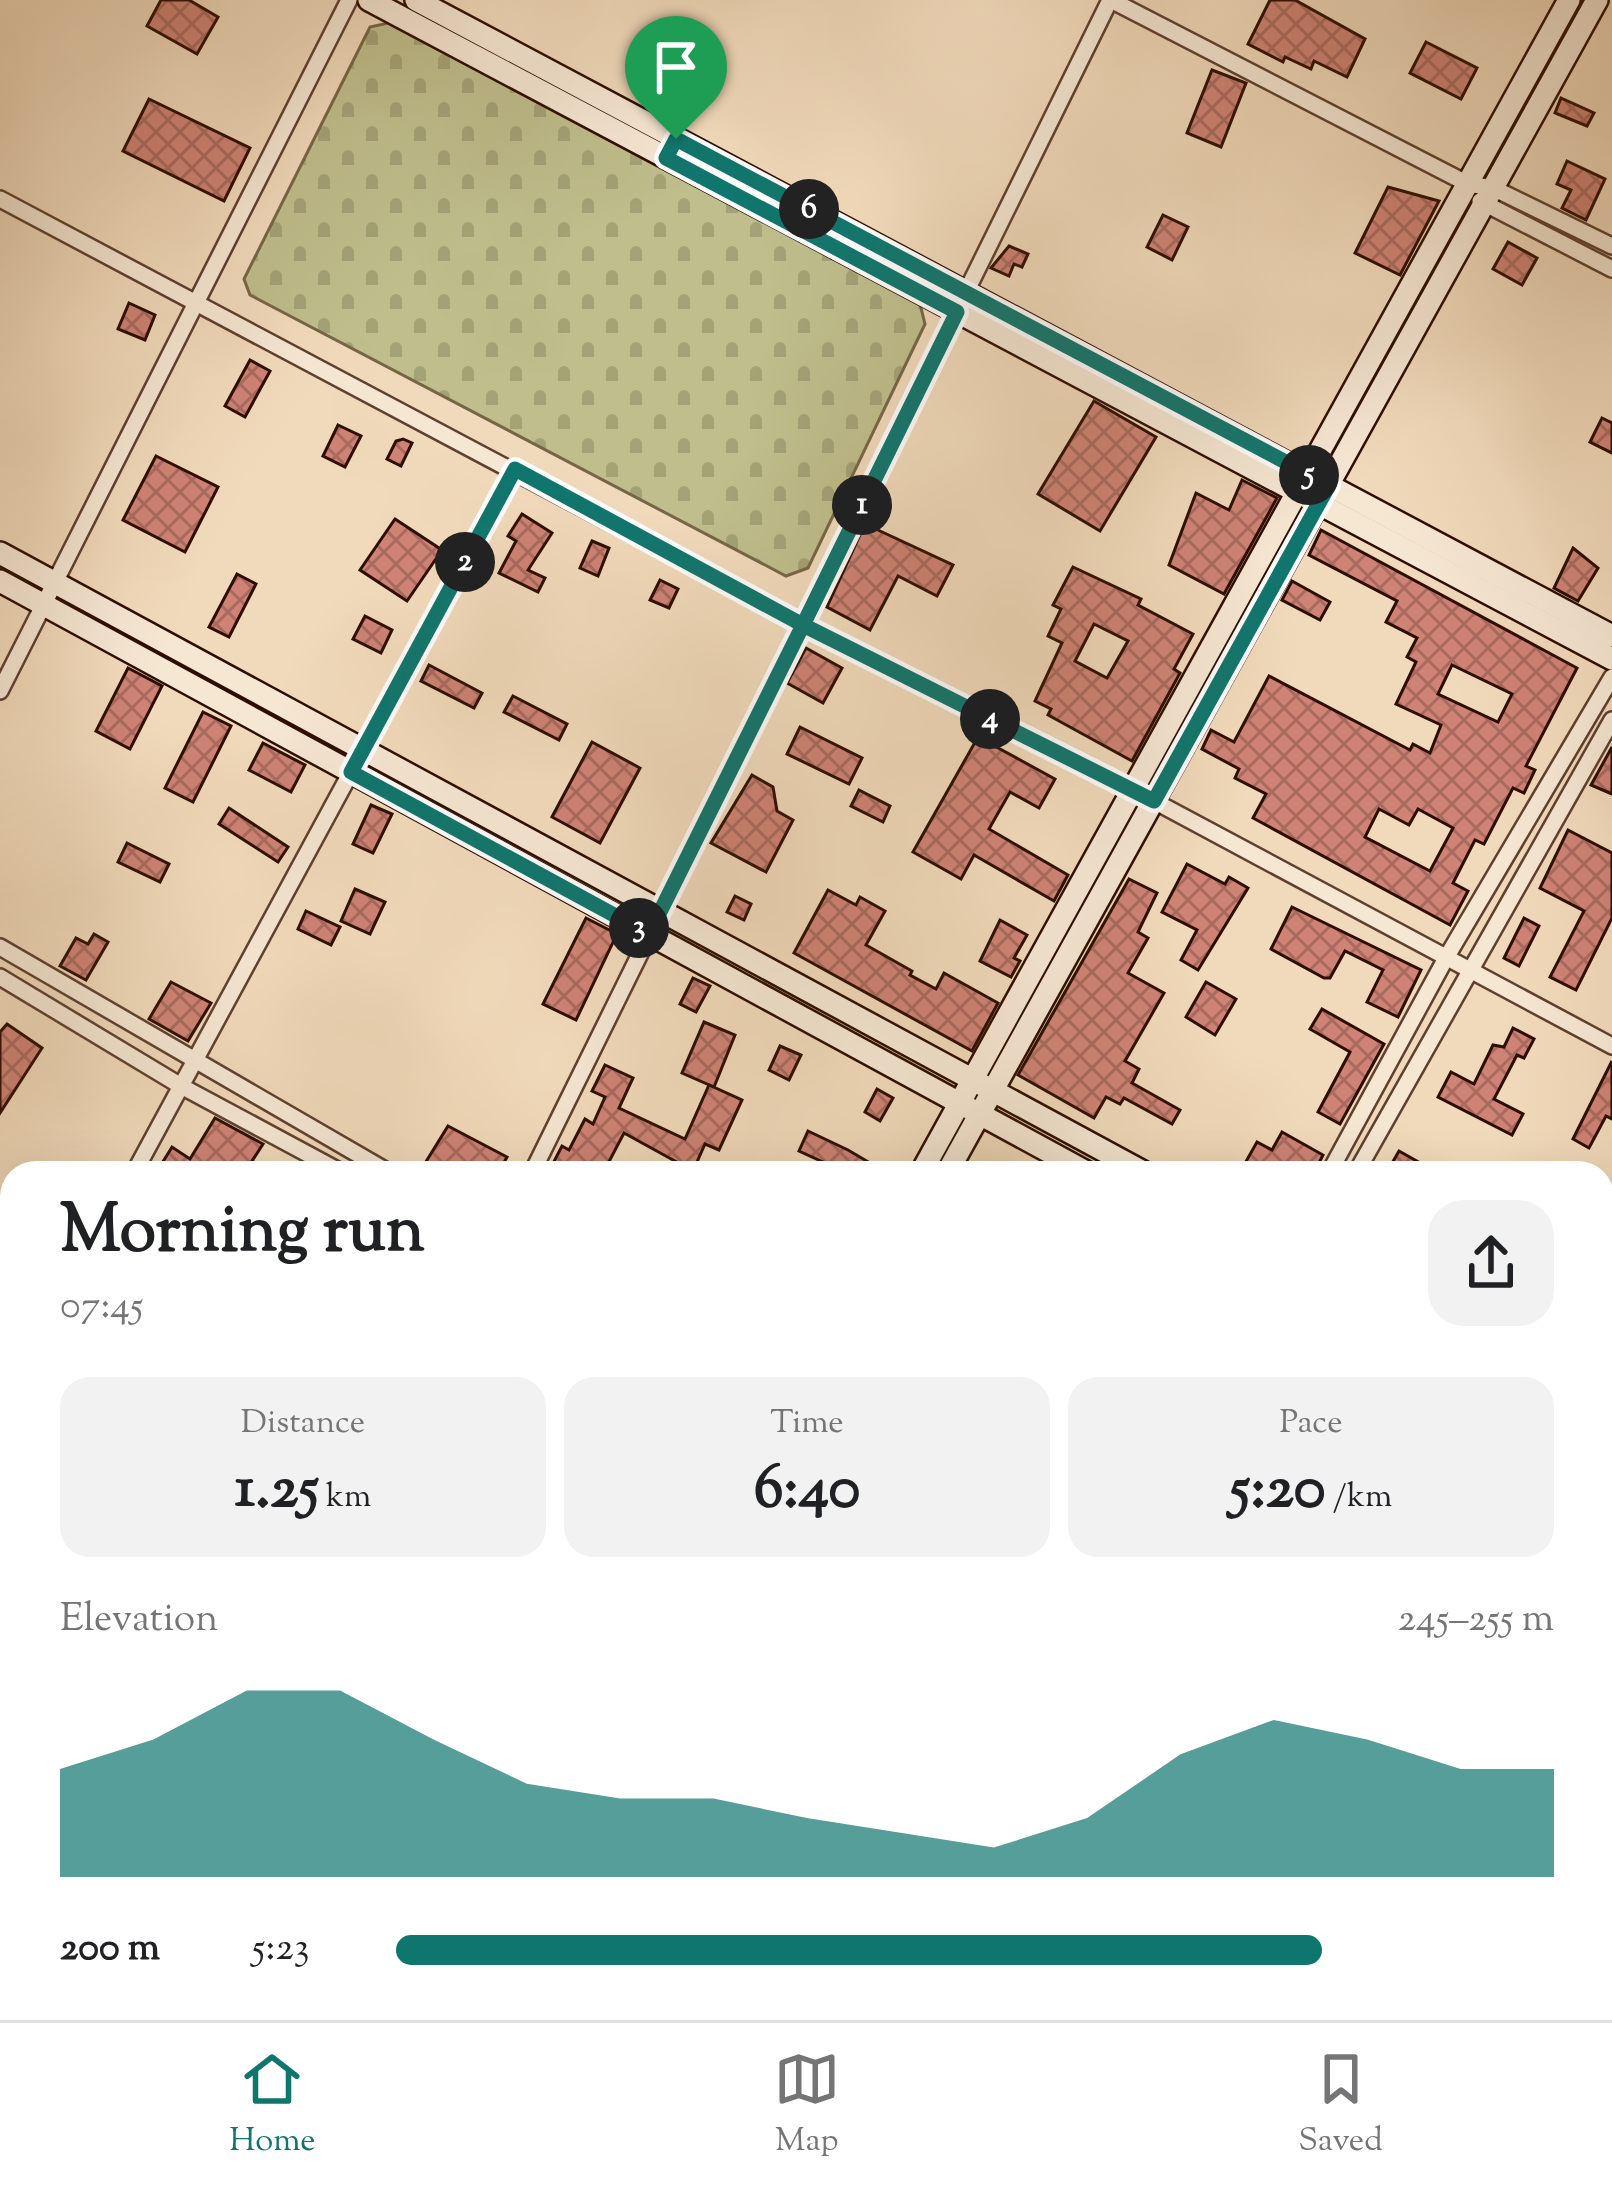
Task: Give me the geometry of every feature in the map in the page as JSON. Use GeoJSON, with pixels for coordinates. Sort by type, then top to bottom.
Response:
{"type":"FeatureCollection","features":[{"type":"Feature","properties":{"kind":"main road"},"geometry":{"type":"LineString","coordinates":[[369,0],[671,148],[1314,489],[1612,636]]}},
{"type":"Feature","properties":{"kind":"main road"},"geometry":{"type":"LineString","coordinates":[[416,0],[671,148]]}},
{"type":"Feature","properties":{"kind":"main road"},"geometry":{"type":"LineString","coordinates":[[1314,489],[1468,184],[1569,0]]}},
{"type":"Feature","properties":{"kind":"main road"},"geometry":{"type":"LineString","coordinates":[[930,1161],[983,1085],[1314,489],[1488,197],[1597,0]]}},
{"type":"Feature","properties":{"kind":"main road"},"geometry":{"type":"LineString","coordinates":[[1314,489],[1612,659]]}},
{"type":"Feature","properties":{"kind":"main road"},"geometry":{"type":"LineString","coordinates":[[0,553],[1123,1161]]}},
{"type":"Feature","properties":{"kind":"main road"},"geometry":{"type":"LineString","coordinates":[[0,581],[1066,1161]]}},
{"type":"Feature","properties":{"kind":"main road"},"geometry":{"type":"LineString","coordinates":[[951,1161],[969,1109]]}},
{"type":"Feature","properties":{"kind":"street"},"geometry":{"type":"LineString","coordinates":[[0,691],[349,0]]}},
{"type":"Feature","properties":{"kind":"street"},"geometry":{"type":"LineString","coordinates":[[538,1161],[1111,0],[1468,184],[1612,269]]}},
{"type":"Feature","properties":{"kind":"street"},"geometry":{"type":"LineString","coordinates":[[1488,197],[1612,246]]}},
{"type":"Feature","properties":{"kind":"street"},"geometry":{"type":"LineString","coordinates":[[0,199],[803,625],[1143,796],[1612,1046]]}},
{"type":"Feature","properties":{"kind":"street"},"geometry":{"type":"LineString","coordinates":[[141,1161],[515,469]]}},
{"type":"Feature","properties":{"kind":"street"},"geometry":{"type":"LineString","coordinates":[[1336,1161],[1446,958],[1612,677]]}},
{"type":"Feature","properties":{"kind":"street"},"geometry":{"type":"LineString","coordinates":[[1362,1161],[1466,969],[1612,720]]}},
{"type":"Feature","properties":{"kind":"street"},"geometry":{"type":"LineString","coordinates":[[0,947],[369,1161]]}},
{"type":"Feature","properties":{"kind":"street"},"geometry":{"type":"LineString","coordinates":[[0,977],[182,1086],[321,1161]]}},
{"type":"Feature","properties":{"kind":"green space"},"geometry":{"type":"Polygon","coordinates":[[[388,23],[920,304],[925,324],[808,568],[786,576],[250,295],[244,279],[370,27],[388,23]]]}},
{"type":"Feature","properties":{"kind":"building"},"geometry":{"type":"Polygon","coordinates":[[[161,0],[189,0],[218,17],[197,54],[147,26],[161,0]]]}},
{"type":"Feature","properties":{"kind":"building"},"geometry":{"type":"Polygon","coordinates":[[[1270,0],[1295,0],[1365,39],[1347,77],[1314,61],[1311,69],[1285,57],[1283,62],[1248,44],[1270,0]]]}},
{"type":"Feature","properties":{"kind":"building"},"geometry":{"type":"Polygon","coordinates":[[[1426,42],[1477,68],[1461,99],[1410,73],[1426,42]]]}},
{"type":"Feature","properties":{"kind":"building"},"geometry":{"type":"Polygon","coordinates":[[[1212,70],[1246,83],[1221,147],[1187,133],[1212,70]]]}},
{"type":"Feature","properties":{"kind":"building"},"geometry":{"type":"Polygon","coordinates":[[[1561,98],[1594,113],[1587,126],[1555,113],[1561,98]]]}},
{"type":"Feature","properties":{"kind":"building"},"geometry":{"type":"Polygon","coordinates":[[[149,99],[250,148],[224,201],[123,151],[149,99]]]}},
{"type":"Feature","properties":{"kind":"building"},"geometry":{"type":"Polygon","coordinates":[[[1567,161],[1605,179],[1586,220],[1562,208],[1571,190],[1557,184],[1567,161]]]}},
{"type":"Feature","properties":{"kind":"building"},"geometry":{"type":"Polygon","coordinates":[[[1388,187],[1439,201],[1400,275],[1355,253],[1388,187]]]}},
{"type":"Feature","properties":{"kind":"building"},"geometry":{"type":"Polygon","coordinates":[[[1163,215],[1188,227],[1172,260],[1147,247],[1163,215]]]}},
{"type":"Feature","properties":{"kind":"building"},"geometry":{"type":"Polygon","coordinates":[[[1508,242],[1537,258],[1522,285],[1493,269],[1508,242]]]}},
{"type":"Feature","properties":{"kind":"building"},"geometry":{"type":"Polygon","coordinates":[[[1009,246],[1028,254],[1022,267],[1014,264],[1009,276],[991,268],[1009,246]]]}},
{"type":"Feature","properties":{"kind":"building"},"geometry":{"type":"Polygon","coordinates":[[[129,303],[155,315],[145,340],[118,329],[129,303]]]}},
{"type":"Feature","properties":{"kind":"building"},"geometry":{"type":"Polygon","coordinates":[[[250,360],[270,371],[245,417],[225,406],[250,360]]]}},
{"type":"Feature","properties":{"kind":"building"},"geometry":{"type":"Polygon","coordinates":[[[1094,401],[1156,437],[1100,531],[1038,494],[1094,401]]]}},
{"type":"Feature","properties":{"kind":"building"},"geometry":{"type":"Polygon","coordinates":[[[1602,418],[1612,423],[1612,453],[1590,442],[1602,418]]]}},
{"type":"Feature","properties":{"kind":"building"},"geometry":{"type":"Polygon","coordinates":[[[338,425],[361,436],[345,467],[323,456],[338,425]]]}},
{"type":"Feature","properties":{"kind":"building"},"geometry":{"type":"Polygon","coordinates":[[[396,441],[412,443],[401,466],[387,459],[396,441]]]}},
{"type":"Feature","properties":{"kind":"building"},"geometry":{"type":"Polygon","coordinates":[[[156,456],[218,487],[185,552],[123,520],[156,456]]]}},
{"type":"Feature","properties":{"kind":"building"},"geometry":{"type":"Polygon","coordinates":[[[1242,480],[1277,498],[1224,594],[1169,565],[1196,493],[1229,510],[1242,480]]]}},
{"type":"Feature","properties":{"kind":"building"},"geometry":{"type":"Polygon","coordinates":[[[522,514],[552,533],[528,570],[545,578],[538,592],[499,573],[516,541],[508,536],[522,514]]]}},
{"type":"Feature","properties":{"kind":"building"},"geometry":{"type":"Polygon","coordinates":[[[395,519],[442,550],[407,601],[360,570],[395,519]]]}},
{"type":"Feature","properties":{"kind":"building"},"geometry":{"type":"Polygon","coordinates":[[[865,524],[953,565],[937,596],[898,576],[870,630],[827,607],[865,524]]]}},
{"type":"Feature","properties":{"kind":"building"},"geometry":{"type":"Polygon","coordinates":[[[1321,530],[1577,668],[1526,766],[1535,770],[1524,793],[1513,788],[1484,844],[1475,840],[1453,883],[1468,891],[1450,925],[1253,818],[1266,794],[1235,778],[1239,769],[1202,749],[1211,730],[1234,742],[1269,676],[1410,750],[1413,744],[1430,753],[1441,725],[1396,704],[1416,662],[1407,657],[1417,638],[1386,622],[1397,601],[1309,555],[1321,530]],[[1452,665],[1438,694],[1498,722],[1512,694],[1452,665]],[[1379,809],[1365,837],[1430,871],[1453,828],[1418,809],[1409,825],[1379,809]]]}},
{"type":"Feature","properties":{"kind":"building"},"geometry":{"type":"Polygon","coordinates":[[[592,541],[609,548],[598,576],[580,568],[592,541]]]}},
{"type":"Feature","properties":{"kind":"building"},"geometry":{"type":"Polygon","coordinates":[[[1573,548],[1598,568],[1578,601],[1554,588],[1573,548]]]}},
{"type":"Feature","properties":{"kind":"building"},"geometry":{"type":"Polygon","coordinates":[[[1073,567],[1141,599],[1138,605],[1193,634],[1174,669],[1180,673],[1132,761],[1048,715],[1051,709],[1035,701],[1062,643],[1048,636],[1061,609],[1053,605],[1073,567]],[[1094,624],[1075,661],[1107,678],[1128,641],[1094,624]]]}},
{"type":"Feature","properties":{"kind":"building"},"geometry":{"type":"Polygon","coordinates":[[[237,574],[256,584],[229,637],[209,627],[237,574]]]}},
{"type":"Feature","properties":{"kind":"building"},"geometry":{"type":"Polygon","coordinates":[[[660,580],[678,589],[669,608],[650,600],[660,580]]]}},
{"type":"Feature","properties":{"kind":"building"},"geometry":{"type":"Polygon","coordinates":[[[1292,581],[1330,602],[1320,620],[1282,600],[1292,581]]]}},
{"type":"Feature","properties":{"kind":"building"},"geometry":{"type":"Polygon","coordinates":[[[365,616],[392,630],[381,653],[353,639],[365,616]]]}},
{"type":"Feature","properties":{"kind":"building"},"geometry":{"type":"Polygon","coordinates":[[[806,648],[842,668],[823,703],[787,683],[806,648]]]}},
{"type":"Feature","properties":{"kind":"building"},"geometry":{"type":"Polygon","coordinates":[[[429,665],[482,693],[474,708],[421,681],[429,665]]]}},
{"type":"Feature","properties":{"kind":"building"},"geometry":{"type":"Polygon","coordinates":[[[128,668],[162,686],[130,749],[96,731],[128,668]]]}},
{"type":"Feature","properties":{"kind":"building"},"geometry":{"type":"Polygon","coordinates":[[[513,696],[567,724],[559,740],[504,712],[513,696]]]}},
{"type":"Feature","properties":{"kind":"building"},"geometry":{"type":"Polygon","coordinates":[[[203,712],[231,726],[193,802],[165,788],[203,712]]]}},
{"type":"Feature","properties":{"kind":"building"},"geometry":{"type":"Polygon","coordinates":[[[800,727],[862,758],[849,784],[787,754],[800,727]]]}},
{"type":"Feature","properties":{"kind":"building"},"geometry":{"type":"Polygon","coordinates":[[[978,737],[1055,779],[1039,808],[1010,792],[989,829],[1068,875],[1054,901],[974,855],[961,879],[913,852],[978,737]]]}},
{"type":"Feature","properties":{"kind":"building"},"geometry":{"type":"Polygon","coordinates":[[[592,742],[640,768],[600,843],[552,817],[592,742]]]}},
{"type":"Feature","properties":{"kind":"building"},"geometry":{"type":"Polygon","coordinates":[[[263,743],[305,765],[291,792],[249,770],[263,743]]]}},
{"type":"Feature","properties":{"kind":"building"},"geometry":{"type":"Polygon","coordinates":[[[1612,747],[1612,794],[1591,785],[1612,747]]]}},
{"type":"Feature","properties":{"kind":"building"},"geometry":{"type":"Polygon","coordinates":[[[752,775],[773,787],[777,811],[793,820],[766,872],[711,843],[752,775]]]}},
{"type":"Feature","properties":{"kind":"building"},"geometry":{"type":"Polygon","coordinates":[[[859,790],[890,806],[883,822],[851,806],[859,790]]]}},
{"type":"Feature","properties":{"kind":"building"},"geometry":{"type":"Polygon","coordinates":[[[371,805],[392,814],[373,853],[353,844],[371,805]]]}},
{"type":"Feature","properties":{"kind":"building"},"geometry":{"type":"Polygon","coordinates":[[[229,808],[288,847],[278,862],[219,824],[229,808]]]}},
{"type":"Feature","properties":{"kind":"building"},"geometry":{"type":"Polygon","coordinates":[[[1568,830],[1612,853],[1612,918],[1576,990],[1550,977],[1584,911],[1540,888],[1568,830]]]}},
{"type":"Feature","properties":{"kind":"building"},"geometry":{"type":"Polygon","coordinates":[[[127,843],[169,864],[160,882],[118,862],[127,843]]]}},
{"type":"Feature","properties":{"kind":"building"},"geometry":{"type":"Polygon","coordinates":[[[1187,864],[1225,884],[1229,877],[1248,888],[1198,970],[1181,960],[1197,930],[1162,912],[1187,864]]]}},
{"type":"Feature","properties":{"kind":"building"},"geometry":{"type":"Polygon","coordinates":[[[1129,879],[1157,893],[1138,932],[1148,938],[1128,973],[1164,993],[1125,1061],[1139,1069],[1132,1083],[1180,1110],[1172,1124],[1124,1098],[1120,1104],[1106,1097],[1094,1118],[1018,1075],[1129,879]]]}},
{"type":"Feature","properties":{"kind":"building"},"geometry":{"type":"Polygon","coordinates":[[[355,889],[385,902],[370,934],[341,921],[355,889]]]}},
{"type":"Feature","properties":{"kind":"building"},"geometry":{"type":"Polygon","coordinates":[[[828,890],[856,905],[860,897],[885,911],[866,945],[912,971],[910,975],[936,989],[944,973],[998,1003],[972,1051],[794,953],[828,890]]]}},
{"type":"Feature","properties":{"kind":"building"},"geometry":{"type":"Polygon","coordinates":[[[735,896],[751,904],[744,920],[727,912],[735,896]]]}},
{"type":"Feature","properties":{"kind":"building"},"geometry":{"type":"Polygon","coordinates":[[[1292,907],[1421,970],[1398,1017],[1367,1002],[1383,970],[1345,951],[1330,978],[1324,978],[1271,949],[1292,907]]]}},
{"type":"Feature","properties":{"kind":"building"},"geometry":{"type":"Polygon","coordinates":[[[306,911],[340,927],[331,945],[298,929],[306,911]]]}},
{"type":"Feature","properties":{"kind":"building"},"geometry":{"type":"Polygon","coordinates":[[[586,918],[617,934],[576,1020],[543,1004],[586,918]]]}},
{"type":"Feature","properties":{"kind":"building"},"geometry":{"type":"Polygon","coordinates":[[[1524,918],[1539,926],[1519,966],[1504,958],[1524,918]]]}},
{"type":"Feature","properties":{"kind":"building"},"geometry":{"type":"Polygon","coordinates":[[[1000,920],[1027,935],[1014,958],[1020,961],[1011,977],[980,961],[1000,920]]]}},
{"type":"Feature","properties":{"kind":"building"},"geometry":{"type":"Polygon","coordinates":[[[94,934],[108,942],[86,980],[60,966],[76,938],[88,944],[94,934]]]}},
{"type":"Feature","properties":{"kind":"building"},"geometry":{"type":"Polygon","coordinates":[[[693,978],[710,986],[696,1012],[680,1004],[693,978]]]}},
{"type":"Feature","properties":{"kind":"building"},"geometry":{"type":"Polygon","coordinates":[[[171,982],[211,1003],[188,1041],[149,1019],[171,982]]]}},
{"type":"Feature","properties":{"kind":"building"},"geometry":{"type":"Polygon","coordinates":[[[1206,982],[1236,999],[1215,1035],[1186,1017],[1206,982]]]}},
{"type":"Feature","properties":{"kind":"building"},"geometry":{"type":"Polygon","coordinates":[[[1322,1009],[1384,1044],[1340,1124],[1318,1112],[1350,1052],[1310,1029],[1322,1009]]]}},
{"type":"Feature","properties":{"kind":"building"},"geometry":{"type":"Polygon","coordinates":[[[704,1022],[735,1035],[714,1087],[682,1073],[704,1022]]]}},
{"type":"Feature","properties":{"kind":"building"},"geometry":{"type":"Polygon","coordinates":[[[7,1024],[42,1048],[0,1113],[0,1032],[7,1024]]]}},
{"type":"Feature","properties":{"kind":"building"},"geometry":{"type":"Polygon","coordinates":[[[1513,1028],[1534,1039],[1524,1058],[1517,1055],[1494,1099],[1523,1114],[1512,1135],[1438,1097],[1451,1072],[1474,1084],[1493,1045],[1504,1047],[1513,1028]]]}},
{"type":"Feature","properties":{"kind":"building"},"geometry":{"type":"Polygon","coordinates":[[[780,1046],[801,1055],[789,1080],[769,1070],[780,1046]]]}},
{"type":"Feature","properties":{"kind":"building"},"geometry":{"type":"Polygon","coordinates":[[[1612,1061],[1612,1119],[1606,1116],[1589,1148],[1573,1139],[1612,1061]]]}},
{"type":"Feature","properties":{"kind":"building"},"geometry":{"type":"Polygon","coordinates":[[[605,1065],[633,1078],[619,1108],[685,1139],[709,1085],[742,1100],[719,1150],[705,1144],[697,1161],[675,1161],[624,1133],[609,1161],[554,1161],[562,1146],[569,1150],[585,1119],[593,1124],[605,1097],[592,1091],[605,1065]]]}},
{"type":"Feature","properties":{"kind":"building"},"geometry":{"type":"Polygon","coordinates":[[[877,1089],[893,1098],[880,1121],[865,1112],[877,1089]]]}},
{"type":"Feature","properties":{"kind":"building"},"geometry":{"type":"Polygon","coordinates":[[[215,1118],[263,1144],[252,1161],[163,1161],[172,1147],[190,1159],[215,1118]]]}},
{"type":"Feature","properties":{"kind":"building"},"geometry":{"type":"Polygon","coordinates":[[[448,1126],[507,1157],[505,1161],[426,1161],[448,1126]]]}},
{"type":"Feature","properties":{"kind":"building"},"geometry":{"type":"Polygon","coordinates":[[[808,1131],[867,1161],[821,1161],[799,1151],[808,1131]]]}},
{"type":"Feature","properties":{"kind":"building"},"geometry":{"type":"Polygon","coordinates":[[[1282,1132],[1323,1155],[1320,1161],[1246,1161],[1257,1142],[1272,1150],[1282,1132]]]}},
{"type":"Feature","properties":{"kind":"building"},"geometry":{"type":"Polygon","coordinates":[[[1399,1151],[1417,1161],[1393,1161],[1399,1151]]]}},
{"type":"Feature","properties":{"kind":"route"},"geometry":{"type":"LineString","coordinates":[[676,139],[666,158],[957,312],[803,625],[515,469],[351,772],[649,934],[803,625],[1154,801],[1329,485],[676,139]]}}]}
